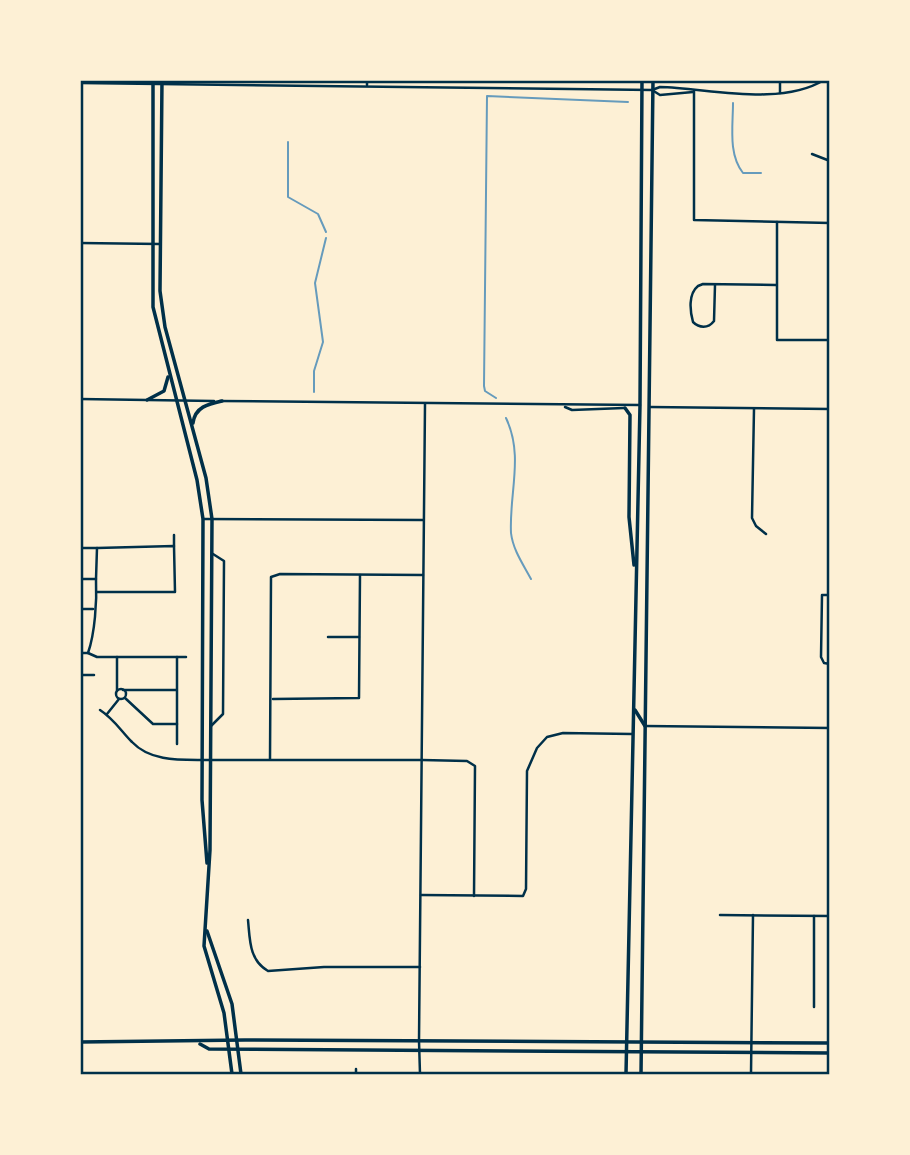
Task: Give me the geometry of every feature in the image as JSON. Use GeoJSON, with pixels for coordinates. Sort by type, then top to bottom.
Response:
{"type":"FeatureCollection","features":[{"type":"Feature","properties":{"kind":"main road"},"geometry":{"type":"LineString","coordinates":[[626,1074],[640,405],[642,80]]}},
{"type":"Feature","properties":{"kind":"main road"},"geometry":{"type":"LineString","coordinates":[[642,1074],[653,80]]}},
{"type":"Feature","properties":{"kind":"main road"},"geometry":{"type":"LineString","coordinates":[[153,82],[153,307],[197,480],[203,519],[203,850],[207,866]]}},
{"type":"Feature","properties":{"kind":"main road"},"geometry":{"type":"LineString","coordinates":[[162,82],[160,244],[164,317],[194,432],[212,519],[211,759],[205,952],[221,999],[232,1074]]}},
{"type":"Feature","properties":{"kind":"main road"},"geometry":{"type":"LineString","coordinates":[[147,400],[164,391],[168,374]]}},
{"type":"Feature","properties":{"kind":"main road"},"geometry":{"type":"LineString","coordinates":[[194,432],[193,421],[197,411],[222,401]]}},
{"type":"Feature","properties":{"kind":"main road"},"geometry":{"type":"LineString","coordinates":[[625,408],[630,415],[629,517],[636,578]]}},
{"type":"Feature","properties":{"kind":"main road"},"geometry":{"type":"LineString","coordinates":[[633,704],[637,717],[645,726]]}},
{"type":"Feature","properties":{"kind":"main road"},"geometry":{"type":"LineString","coordinates":[[206,929],[229,994],[241,1074]]}},
{"type":"Feature","properties":{"kind":"main road"},"geometry":{"type":"LineString","coordinates":[[80,1042],[198,1043],[237,1040],[830,1044]]}},
{"type":"Feature","properties":{"kind":"main road"},"geometry":{"type":"LineString","coordinates":[[198,1043],[209,1049],[830,1053]]}},
{"type":"Feature","properties":{"kind":"street"},"geometry":{"type":"LineString","coordinates":[[780,80],[780,93]]}},
{"type":"Feature","properties":{"kind":"street"},"geometry":{"type":"LineString","coordinates":[[652,90],[660,95],[694,91],[780,93],[801,91],[824,80]]}},
{"type":"Feature","properties":{"kind":"street"},"geometry":{"type":"LineString","coordinates":[[485,81],[485,87]]}},
{"type":"Feature","properties":{"kind":"street"},"geometry":{"type":"LineString","coordinates":[[80,83],[367,83],[652,90],[685,88],[694,91]]}},
{"type":"Feature","properties":{"kind":"street"},"geometry":{"type":"LineString","coordinates":[[694,91],[694,220],[830,223]]}},
{"type":"Feature","properties":{"kind":"street"},"geometry":{"type":"LineString","coordinates":[[812,154],[830,161]]}},
{"type":"Feature","properties":{"kind":"street"},"geometry":{"type":"LineString","coordinates":[[777,222],[777,340],[830,341]]}},
{"type":"Feature","properties":{"kind":"street"},"geometry":{"type":"LineString","coordinates":[[80,243],[160,244]]}},
{"type":"Feature","properties":{"kind":"street"},"geometry":{"type":"LineString","coordinates":[[715,285],[715,319],[710,325],[700,327],[692,320],[692,292],[698,286],[715,285],[776,285]]}},
{"type":"Feature","properties":{"kind":"street"},"geometry":{"type":"LineString","coordinates":[[80,399],[640,405]]}},
{"type":"Feature","properties":{"kind":"street"},"geometry":{"type":"LineString","coordinates":[[420,1074],[425,404]]}},
{"type":"Feature","properties":{"kind":"street"},"geometry":{"type":"LineString","coordinates":[[562,405],[572,410],[625,408]]}},
{"type":"Feature","properties":{"kind":"street"},"geometry":{"type":"LineString","coordinates":[[650,407],[830,409]]}},
{"type":"Feature","properties":{"kind":"street"},"geometry":{"type":"LineString","coordinates":[[754,409],[752,518],[756,527],[766,534]]}},
{"type":"Feature","properties":{"kind":"street"},"geometry":{"type":"LineString","coordinates":[[203,519],[424,520]]}},
{"type":"Feature","properties":{"kind":"street"},"geometry":{"type":"LineString","coordinates":[[97,592],[175,592],[174,535]]}},
{"type":"Feature","properties":{"kind":"street"},"geometry":{"type":"LineString","coordinates":[[80,548],[174,546]]}},
{"type":"Feature","properties":{"kind":"street"},"geometry":{"type":"LineString","coordinates":[[88,653],[94,637],[97,548]]}},
{"type":"Feature","properties":{"kind":"street"},"geometry":{"type":"LineString","coordinates":[[211,726],[223,714],[224,561],[213,554]]}},
{"type":"Feature","properties":{"kind":"street"},"geometry":{"type":"LineString","coordinates":[[270,759],[271,577],[280,574],[423,575]]}},
{"type":"Feature","properties":{"kind":"street"},"geometry":{"type":"LineString","coordinates":[[271,699],[359,698],[360,575]]}},
{"type":"Feature","properties":{"kind":"street"},"geometry":{"type":"LineString","coordinates":[[80,579],[96,579]]}},
{"type":"Feature","properties":{"kind":"street"},"geometry":{"type":"LineString","coordinates":[[830,594],[822,594],[821,661],[830,664]]}},
{"type":"Feature","properties":{"kind":"street"},"geometry":{"type":"LineString","coordinates":[[80,609],[93,609]]}},
{"type":"Feature","properties":{"kind":"street"},"geometry":{"type":"LineString","coordinates":[[328,637],[359,637]]}},
{"type":"Feature","properties":{"kind":"street"},"geometry":{"type":"LineString","coordinates":[[80,653],[97,657],[187,657]]}},
{"type":"Feature","properties":{"kind":"street"},"geometry":{"type":"LineString","coordinates":[[117,657],[119,699]]}},
{"type":"Feature","properties":{"kind":"street"},"geometry":{"type":"LineString","coordinates":[[177,657],[177,744]]}},
{"type":"Feature","properties":{"kind":"street"},"geometry":{"type":"LineString","coordinates":[[80,675],[94,675]]}},
{"type":"Feature","properties":{"kind":"street"},"geometry":{"type":"LineString","coordinates":[[124,690],[125,698],[153,724],[177,724]]}},
{"type":"Feature","properties":{"kind":"street"},"geometry":{"type":"LineString","coordinates":[[117,691],[177,690]]}},
{"type":"Feature","properties":{"kind":"street"},"geometry":{"type":"LineString","coordinates":[[107,715],[119,699],[125,698]]}},
{"type":"Feature","properties":{"kind":"street"},"geometry":{"type":"LineString","coordinates":[[100,710],[131,741],[150,755],[170,759],[422,760],[463,761],[473,764],[476,775],[474,897]]}},
{"type":"Feature","properties":{"kind":"street"},"geometry":{"type":"LineString","coordinates":[[645,726],[830,728]]}},
{"type":"Feature","properties":{"kind":"street"},"geometry":{"type":"LineString","coordinates":[[421,895],[523,895],[526,889],[527,771],[537,748],[547,737],[563,733],[632,734]]}},
{"type":"Feature","properties":{"kind":"street"},"geometry":{"type":"LineString","coordinates":[[720,915],[830,916]]}},
{"type":"Feature","properties":{"kind":"street"},"geometry":{"type":"LineString","coordinates":[[751,1074],[753,915]]}},
{"type":"Feature","properties":{"kind":"street"},"geometry":{"type":"LineString","coordinates":[[814,916],[814,1007]]}},
{"type":"Feature","properties":{"kind":"street"},"geometry":{"type":"LineString","coordinates":[[248,920],[252,952],[261,967],[268,971],[324,967],[420,967]]}},
{"type":"Feature","properties":{"kind":"street"},"geometry":{"type":"LineString","coordinates":[[356,1069],[356,1074]]}},
{"type":"Feature","properties":{"kind":"waterway"},"geometry":{"type":"LineString","coordinates":[[496,398],[485,391],[484,386],[487,96],[628,102]]}},
{"type":"Feature","properties":{"kind":"waterway"},"geometry":{"type":"LineString","coordinates":[[733,103],[732,140],[738,165],[743,173],[761,173]]}},
{"type":"Feature","properties":{"kind":"waterway"},"geometry":{"type":"LineString","coordinates":[[288,142],[288,197],[318,214],[326,232]]}},
{"type":"Feature","properties":{"kind":"waterway"},"geometry":{"type":"LineString","coordinates":[[314,392],[314,371],[323,342],[315,283],[326,238]]}},
{"type":"Feature","properties":{"kind":"waterway"},"geometry":{"type":"LineString","coordinates":[[506,418],[515,461],[511,533],[516,551],[531,579]]}}]}
